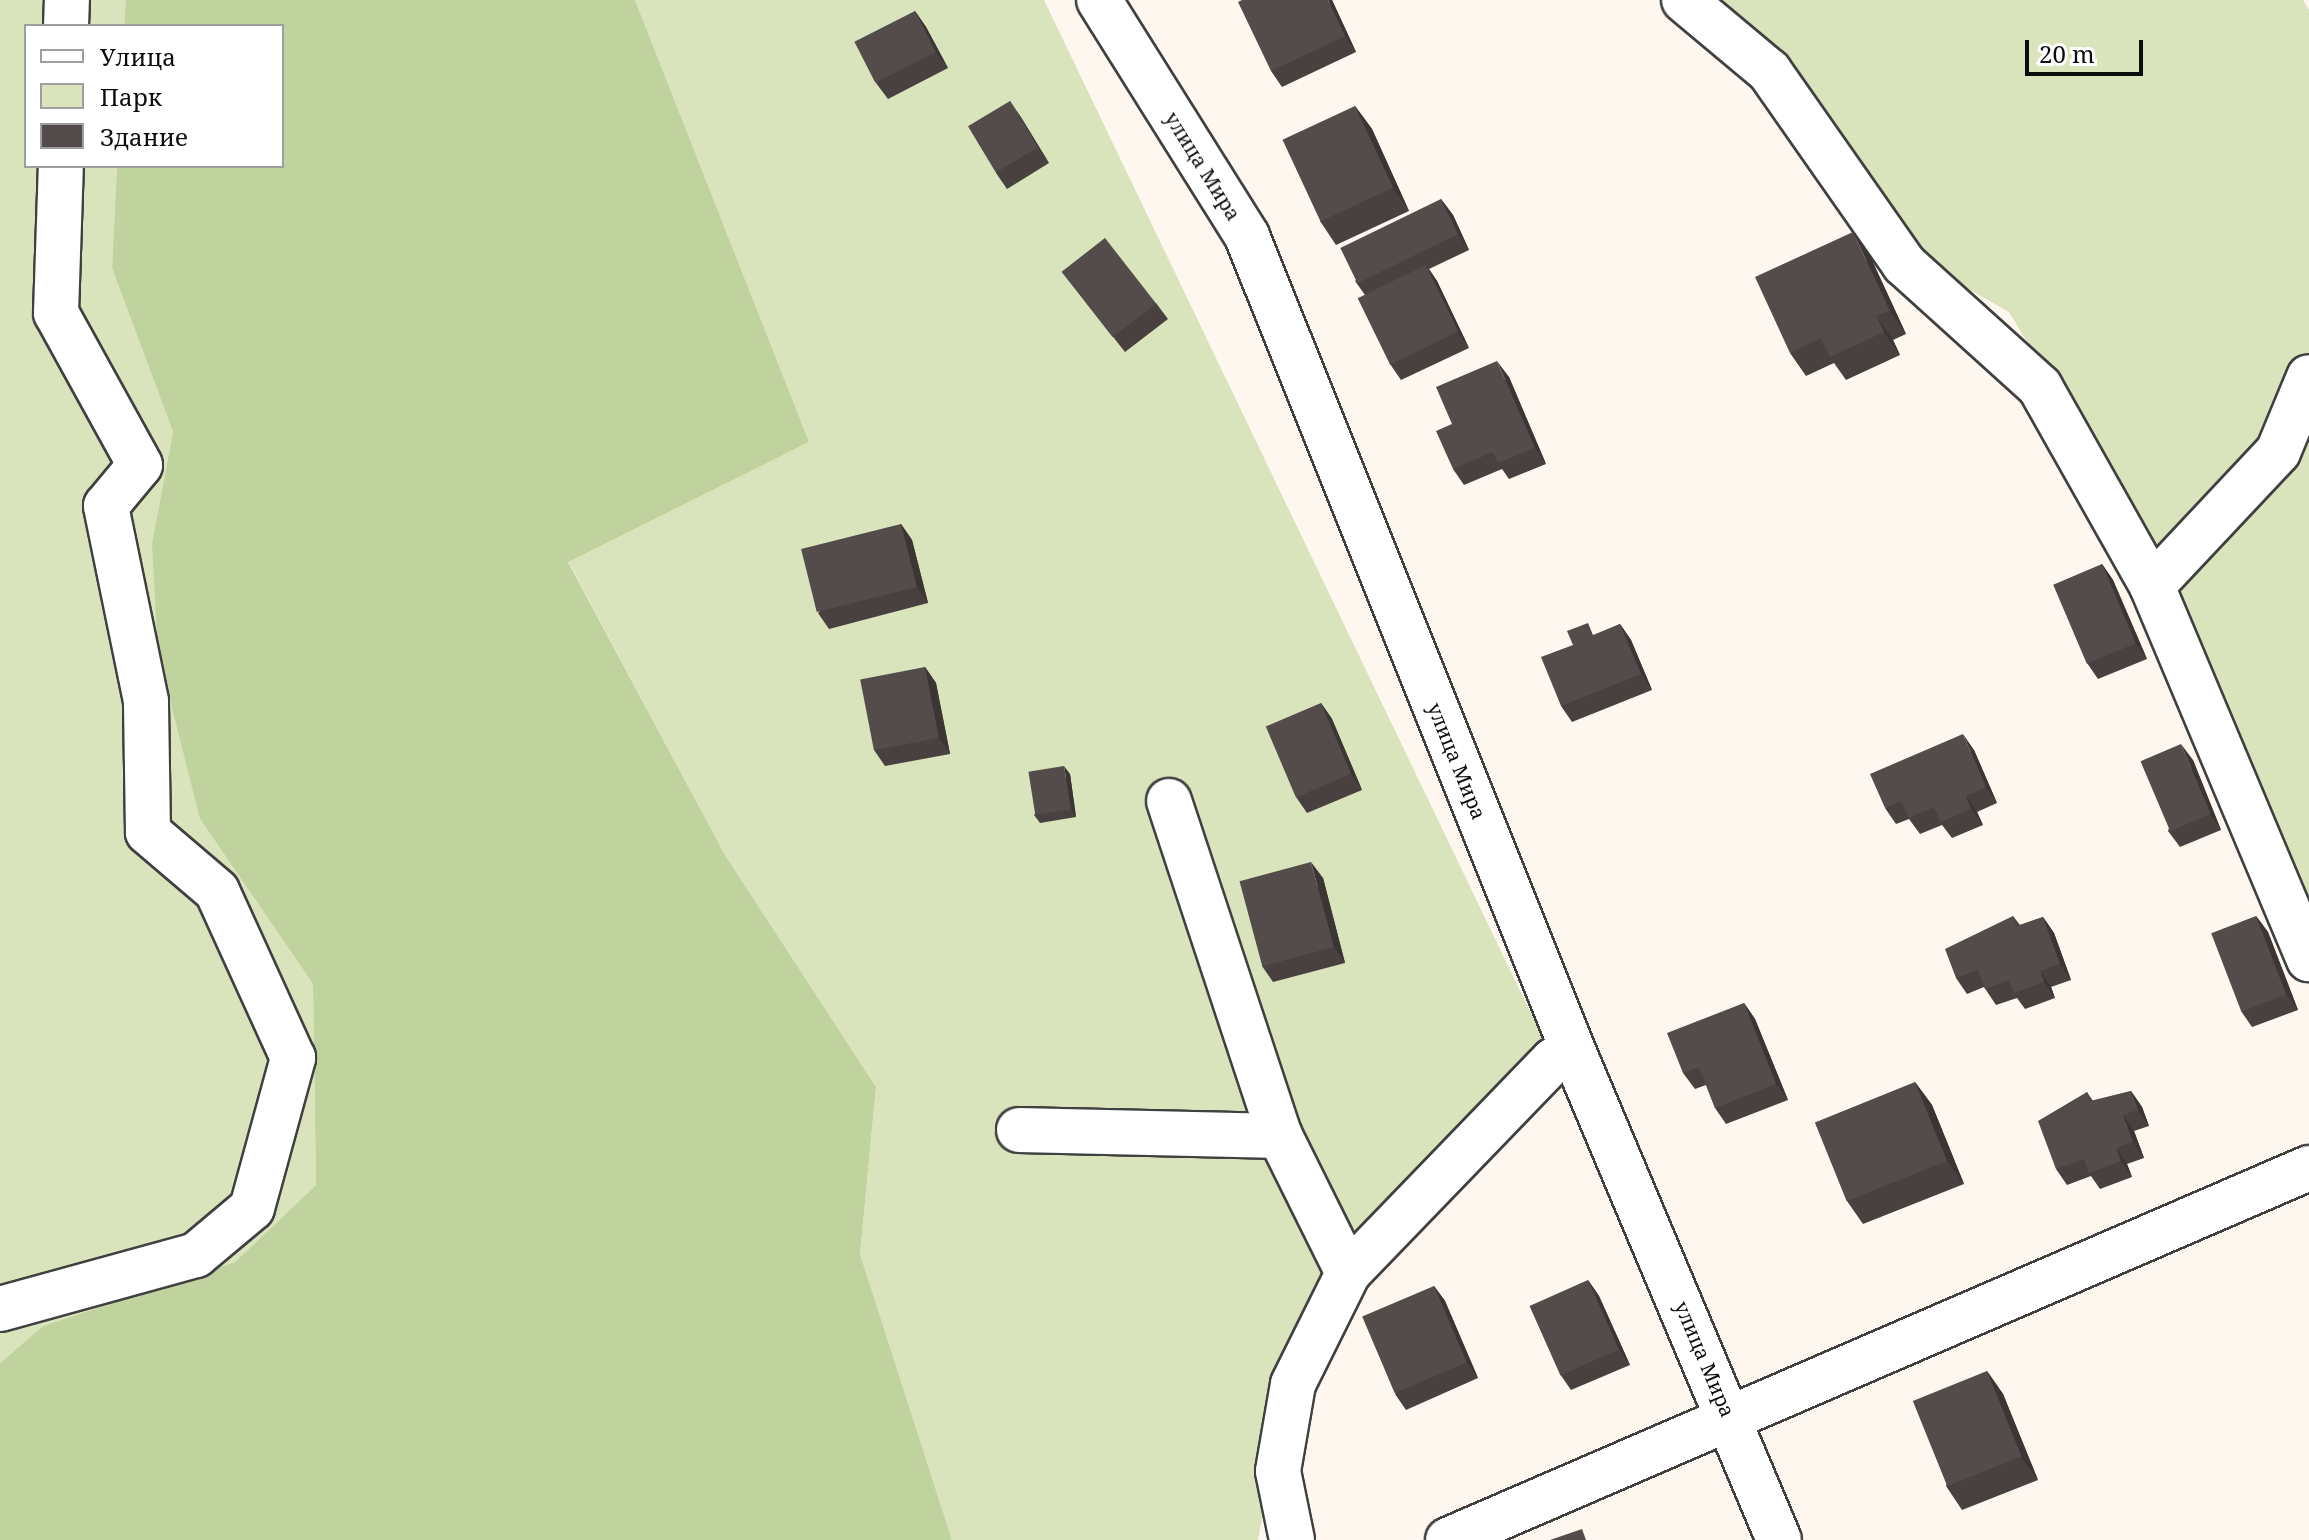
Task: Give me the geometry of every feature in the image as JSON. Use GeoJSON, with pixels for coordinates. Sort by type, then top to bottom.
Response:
{"type":"FeatureCollection","features":[{"type":"Feature","properties":{"kind":"street"},"geometry":{"type":"LineString","coordinates":[[66,24],[67,0]]}},
{"type":"Feature","properties":{"kind":"street","name":"улица Мира"},"geometry":{"type":"LineString","coordinates":[[1099,0],[1247,236],[1574,1053],[1729,1415],[1779,1540]]}},
{"type":"Feature","properties":{"kind":"street"},"geometry":{"type":"LineString","coordinates":[[1684,0],[1769,71],[1904,264],[2040,387],[2152,586],[2309,959]]}},
{"type":"Feature","properties":{"kind":"street"},"geometry":{"type":"LineString","coordinates":[[0,1309],[196,1255],[252,1208],[293,1058],[217,891],[148,832],[146,701],[106,506],[140,465],[56,313],[61,168]]}},
{"type":"Feature","properties":{"kind":"street"},"geometry":{"type":"LineString","coordinates":[[2152,586],[2278,452],[2309,377]]}},
{"type":"Feature","properties":{"kind":"street"},"geometry":{"type":"LineString","coordinates":[[1169,801],[1280,1136],[1348,1273]]}},
{"type":"Feature","properties":{"kind":"street"},"geometry":{"type":"LineString","coordinates":[[1292,1540],[1278,1471],[1293,1384],[1348,1273],[1554,1060],[1574,1053]]}},
{"type":"Feature","properties":{"kind":"street"},"geometry":{"type":"LineString","coordinates":[[1019,1130],[1280,1136]]}},
{"type":"Feature","properties":{"kind":"street"},"geometry":{"type":"LineString","coordinates":[[1448,1540],[1729,1415],[2309,1168]]}},
{"type":"Feature","properties":{"kind":"green space"},"geometry":{"type":"Polygon","coordinates":[[[0,0],[126,0],[124,24],[24,24],[24,168],[117,168],[112,268],[173,432],[152,543],[200,819],[313,984],[316,1185],[235,1262],[43,1326],[0,1363],[0,0]]]}},
{"type":"Feature","properties":{"kind":"green space"},"geometry":{"type":"Polygon","coordinates":[[[126,0],[635,0],[809,442],[568,562],[725,855],[876,1087],[860,1254],[952,1540],[0,1540],[0,1363],[43,1326],[235,1262],[316,1185],[313,984],[200,819],[158,652],[152,543],[173,432],[112,268],[117,168],[284,168],[284,24],[124,24],[126,0]]]}},
{"type":"Feature","properties":{"kind":"green space"},"geometry":{"type":"Polygon","coordinates":[[[635,0],[1044,0],[1548,1049],[1302,1310],[1258,1540],[952,1540],[860,1254],[876,1087],[725,855],[568,561],[809,442],[635,0]]]}},
{"type":"Feature","properties":{"kind":"green space"},"geometry":{"type":"Polygon","coordinates":[[[1710,0],[2303,0],[2309,10],[2309,909],[2173,585],[2009,312],[1919,261],[1710,0]]]}},
{"type":"Feature","properties":{"kind":"building"},"geometry":{"type":"Polygon","coordinates":[[[1328,0],[1345,36],[1271,71],[1238,2],[1328,0]]]}},
{"type":"Feature","properties":{"kind":"building"},"geometry":{"type":"Polygon","coordinates":[[[915,11],[936,52],[875,83],[854,42],[915,11]]]}},
{"type":"Feature","properties":{"kind":"building"},"geometry":{"type":"Polygon","coordinates":[[[1010,101],[1038,147],[996,173],[968,126],[1010,101]]]}},
{"type":"Feature","properties":{"kind":"building"},"geometry":{"type":"Polygon","coordinates":[[[1355,106],[1393,188],[1321,221],[1282,140],[1355,106]]]}},
{"type":"Feature","properties":{"kind":"building"},"geometry":{"type":"Polygon","coordinates":[[[1441,199],[1458,234],[1357,283],[1340,248],[1441,199]]]}},
{"type":"Feature","properties":{"kind":"building"},"geometry":{"type":"Polygon","coordinates":[[[1853,232],[1890,311],[1876,316],[1884,332],[1830,357],[1821,338],[1790,353],[1755,277],[1853,232]]]}},
{"type":"Feature","properties":{"kind":"building"},"geometry":{"type":"Polygon","coordinates":[[[1105,238],[1156,303],[1113,337],[1062,272],[1105,238]]]}},
{"type":"Feature","properties":{"kind":"building"},"geometry":{"type":"Polygon","coordinates":[[[1426,265],[1458,332],[1390,365],[1358,298],[1426,265]]]}},
{"type":"Feature","properties":{"kind":"building"},"geometry":{"type":"Polygon","coordinates":[[[1497,361],[1535,448],[1498,463],[1493,452],[1453,469],[1436,431],[1452,424],[1436,387],[1497,361]]]}},
{"type":"Feature","properties":{"kind":"building"},"geometry":{"type":"Polygon","coordinates":[[[901,524],[917,587],[817,612],[801,549],[901,524]]]}},
{"type":"Feature","properties":{"kind":"building"},"geometry":{"type":"Polygon","coordinates":[[[2102,564],[2136,643],[2087,664],[2053,585],[2102,564]]]}},
{"type":"Feature","properties":{"kind":"building"},"geometry":{"type":"Polygon","coordinates":[[[1588,623],[1593,635],[1620,624],[1641,674],[1561,706],[1541,657],[1573,645],[1567,631],[1588,623]]]}},
{"type":"Feature","properties":{"kind":"building"},"geometry":{"type":"Polygon","coordinates":[[[925,667],[939,738],[874,750],[860,680],[925,667]]]}},
{"type":"Feature","properties":{"kind":"building"},"geometry":{"type":"Polygon","coordinates":[[[1321,703],[1351,774],[1296,797],[1266,726],[1321,703]]]}},
{"type":"Feature","properties":{"kind":"building"},"geometry":{"type":"Polygon","coordinates":[[[1963,734],[1986,787],[1966,796],[1971,809],[1941,822],[1934,807],[1909,818],[1901,801],[1885,808],[1870,774],[1963,734]]]}},
{"type":"Feature","properties":{"kind":"building"},"geometry":{"type":"Polygon","coordinates":[[[2181,744],[2211,814],[2170,831],[2140,761],[2181,744]]]}},
{"type":"Feature","properties":{"kind":"building"},"geometry":{"type":"Polygon","coordinates":[[[1064,766],[1071,809],[1035,815],[1028,772],[1064,766]]]}},
{"type":"Feature","properties":{"kind":"building"},"geometry":{"type":"Polygon","coordinates":[[[1311,862],[1334,947],[1262,966],[1240,881],[1311,862]]]}},
{"type":"Feature","properties":{"kind":"building"},"geometry":{"type":"Polygon","coordinates":[[[2013,916],[2017,926],[2043,917],[2060,964],[2040,971],[2044,982],[2014,993],[2009,980],[1985,989],[1978,970],[1956,978],[1945,949],[2013,916]]]}},
{"type":"Feature","properties":{"kind":"building"},"geometry":{"type":"Polygon","coordinates":[[[2256,916],[2286,994],[2241,1012],[2211,933],[2256,916]]]}},
{"type":"Feature","properties":{"kind":"building"},"geometry":{"type":"Polygon","coordinates":[[[1744,1003],[1776,1084],[1715,1108],[1699,1067],[1683,1073],[1667,1033],[1744,1003]]]}},
{"type":"Feature","properties":{"kind":"building"},"geometry":{"type":"Polygon","coordinates":[[[1915,1082],[1947,1161],[1847,1201],[1815,1122],[1915,1082]]]}},
{"type":"Feature","properties":{"kind":"building"},"geometry":{"type":"Polygon","coordinates":[[[2131,1091],[2138,1110],[2123,1115],[2133,1142],[2116,1148],[2121,1161],[2089,1173],[2084,1159],[2056,1169],[2038,1121],[2087,1092],[2090,1101],[2131,1091]]]}},
{"type":"Feature","properties":{"kind":"building"},"geometry":{"type":"Polygon","coordinates":[[[1588,1280],[1619,1349],[1560,1375],[1530,1306],[1588,1280]]]}},
{"type":"Feature","properties":{"kind":"building"},"geometry":{"type":"Polygon","coordinates":[[[1434,1286],[1466,1362],[1395,1393],[1362,1316],[1434,1286]]]}},
{"type":"Feature","properties":{"kind":"building"},"geometry":{"type":"Polygon","coordinates":[[[1987,1371],[2021,1456],[1947,1486],[1913,1401],[1987,1371]]]}},
{"type":"Feature","properties":{"kind":"building"},"geometry":{"type":"Polygon","coordinates":[[[1582,1529],[1586,1540],[1550,1540],[1582,1529]]]}}]}
